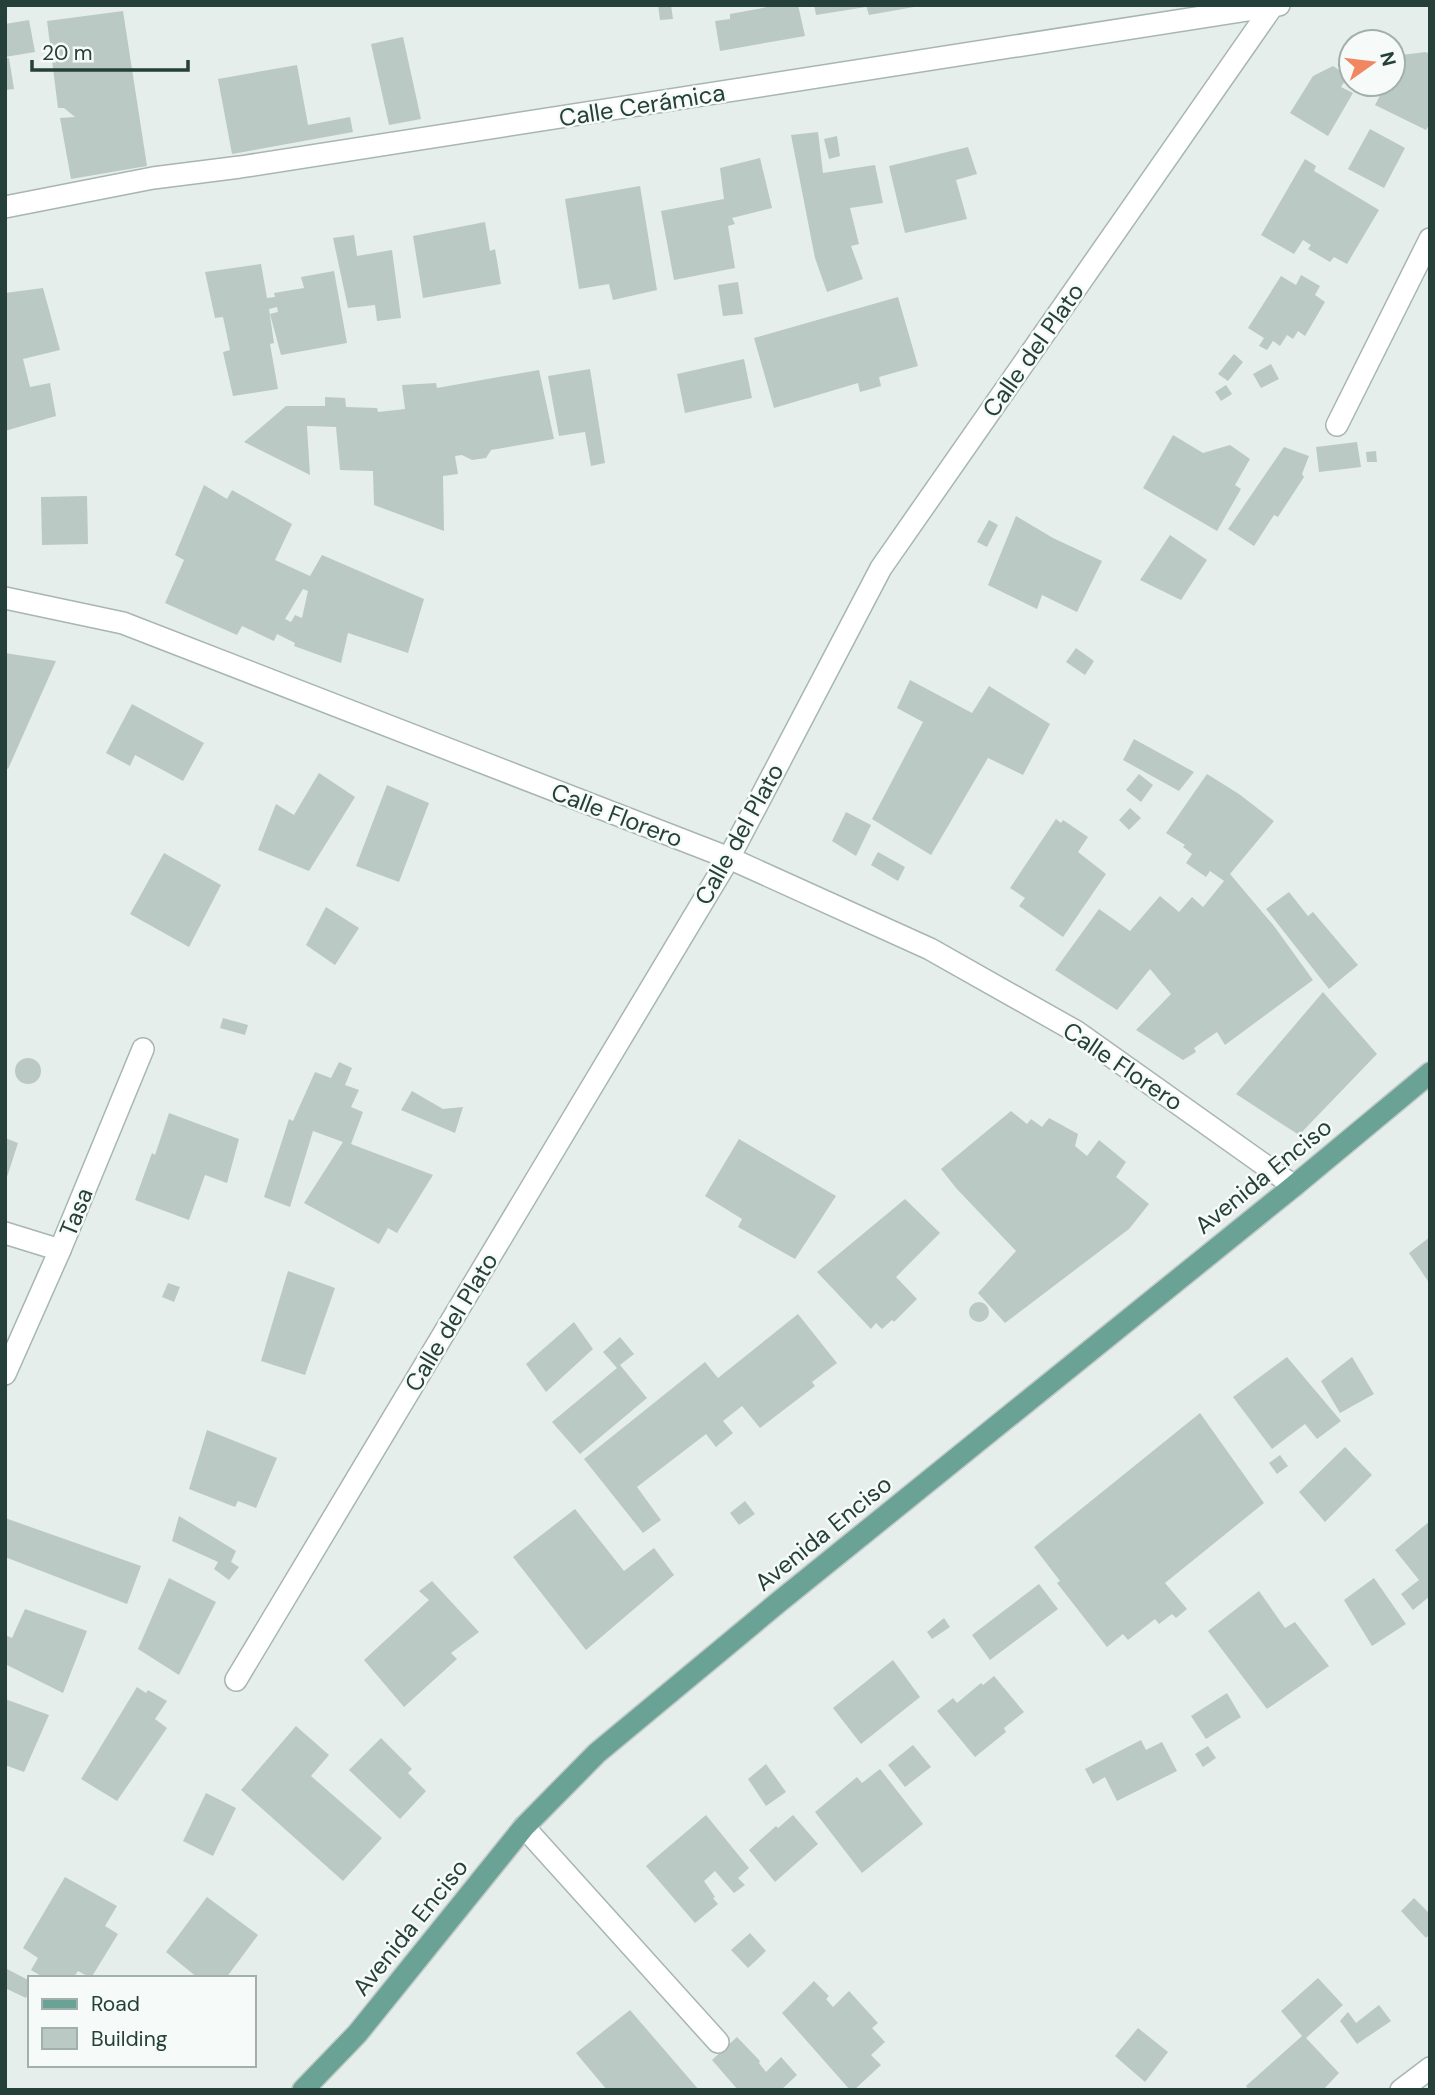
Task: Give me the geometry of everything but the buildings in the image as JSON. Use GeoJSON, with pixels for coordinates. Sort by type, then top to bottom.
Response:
{"type":"FeatureCollection","features":[{"type":"Feature","properties":{"kind":"main road","name":"Avenida Enciso"},"geometry":{"type":"LineString","coordinates":[[303,2090],[357,2034],[524,1827],[597,1753],[1430,1073]]}},
{"type":"Feature","properties":{"kind":"street","name":"Calle Cerámica"},"geometry":{"type":"LineString","coordinates":[[5,207],[153,178],[254,165],[1276,6]]}},
{"type":"Feature","properties":{"kind":"street","name":"Calle del Plato"},"geometry":{"type":"LineString","coordinates":[[236,1680],[729,858],[881,568],[1276,6]]}},
{"type":"Feature","properties":{"kind":"street"},"geometry":{"type":"LineString","coordinates":[[1337,425],[1430,239]]}},
{"type":"Feature","properties":{"kind":"street","name":"Calle Florero"},"geometry":{"type":"LineString","coordinates":[[5,598],[123,624],[729,858],[930,949],[1077,1032],[1294,1186]]}},
{"type":"Feature","properties":{"kind":"street","name":"Tasa"},"geometry":{"type":"LineString","coordinates":[[5,1374],[60,1250],[142,1049]]}},
{"type":"Feature","properties":{"kind":"street"},"geometry":{"type":"LineString","coordinates":[[5,1233],[60,1250]]}},
{"type":"Feature","properties":{"kind":"street"},"geometry":{"type":"LineString","coordinates":[[524,1827],[718,2042]]}},
{"type":"Feature","properties":{"kind":"street"},"geometry":{"type":"LineString","coordinates":[[1401,2090],[1430,2068]]}}]}
